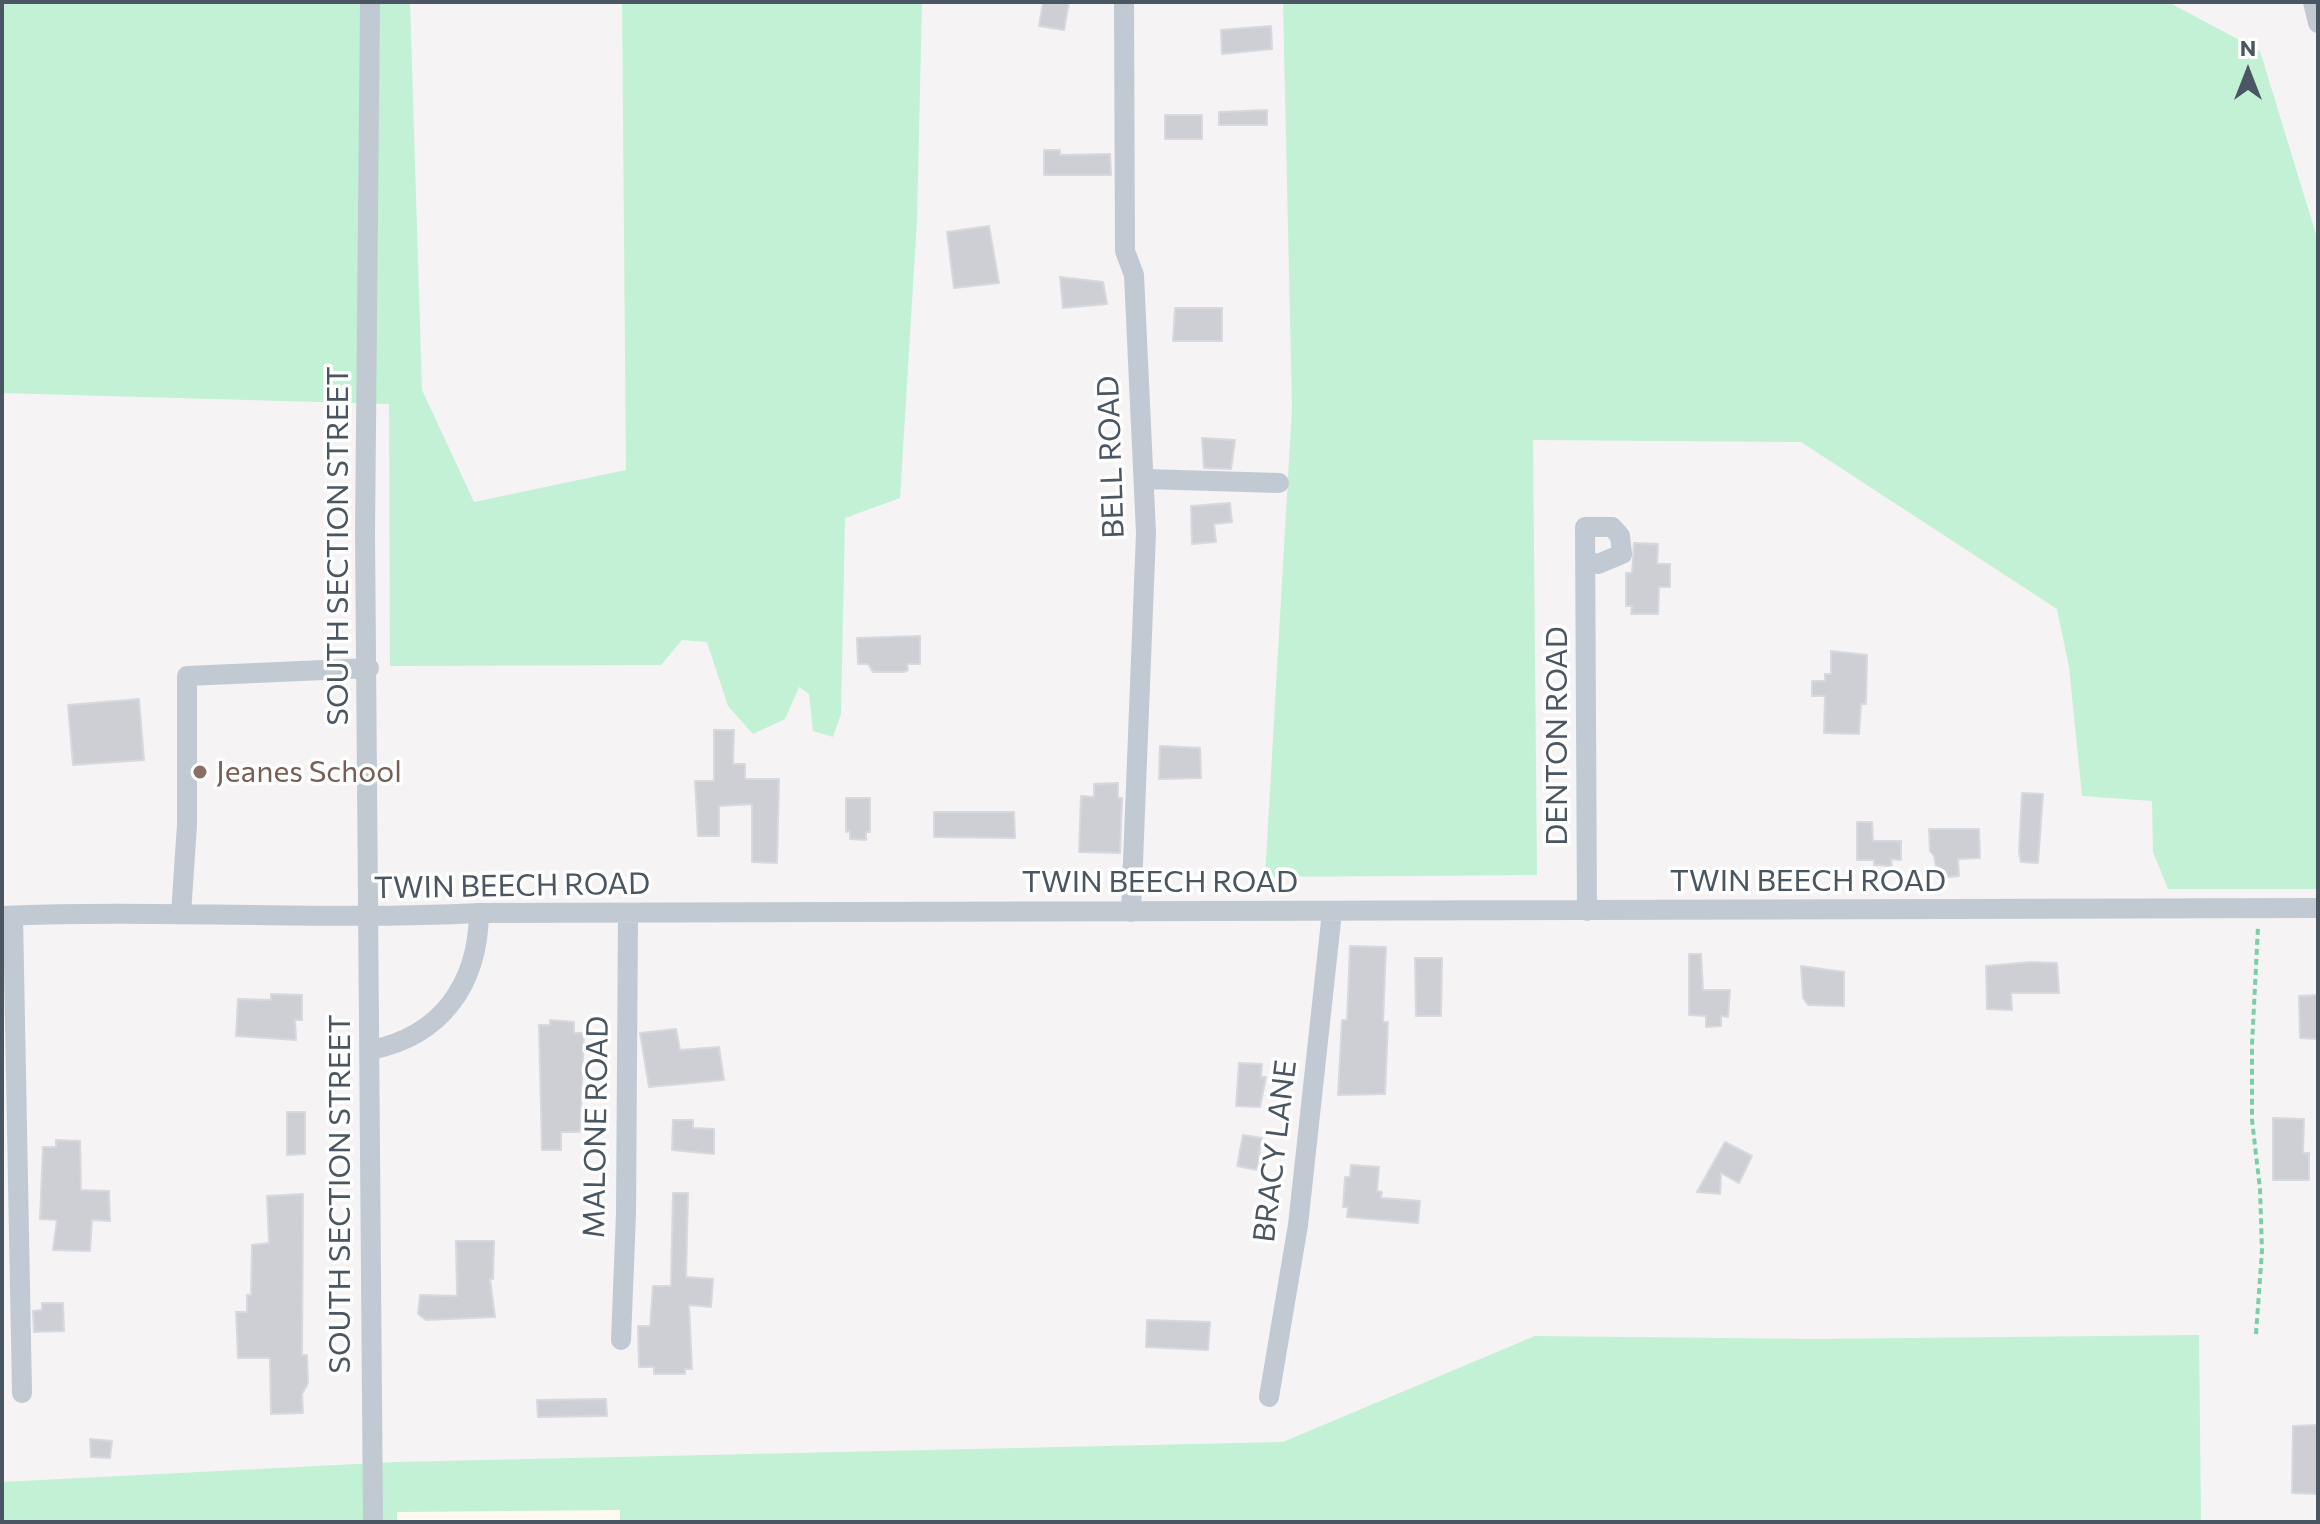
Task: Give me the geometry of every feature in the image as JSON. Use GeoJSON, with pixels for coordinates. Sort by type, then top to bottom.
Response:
{"type":"FeatureCollection","features":[{"type":"Feature","properties":{"kind":"street","name":"SOUTH SECTION STREET"},"geometry":{"type":"LineString","coordinates":[[370,2],[365,533],[369,668],[373,1522]]}},
{"type":"Feature","properties":{"kind":"street","name":"BELL ROAD"},"geometry":{"type":"LineString","coordinates":[[1124,2],[1125,251],[1134,275],[1145,479],[1131,912]]}},
{"type":"Feature","properties":{"kind":"street"},"geometry":{"type":"LineString","coordinates":[[2313,2],[2318,23]]}},
{"type":"Feature","properties":{"kind":"street"},"geometry":{"type":"LineString","coordinates":[[1145,479],[1279,483]]}},
{"type":"Feature","properties":{"kind":"street","name":"DENTON ROAD"},"geometry":{"type":"LineString","coordinates":[[1586,561],[1587,911]]}},
{"type":"Feature","properties":{"kind":"street"},"geometry":{"type":"LineString","coordinates":[[181,914],[187,825],[187,676],[369,668]]}},
{"type":"Feature","properties":{"kind":"street","name":"TWIN BEECH ROAD"},"geometry":{"type":"LineString","coordinates":[[8,916],[181,914],[368,918],[479,913],[628,915],[2318,908]]}},
{"type":"Feature","properties":{"kind":"street","name":"BRACY LANE"},"geometry":{"type":"LineString","coordinates":[[1269,1397],[1298,1225],[1332,912]]}},
{"type":"Feature","properties":{"kind":"street"},"geometry":{"type":"LineString","coordinates":[[371,1050],[395,1046],[431,1028],[453,1000],[475,950],[479,913]]}},
{"type":"Feature","properties":{"kind":"street","name":"MALONE ROAD"},"geometry":{"type":"LineString","coordinates":[[621,1340],[626,1214],[628,915]]}},
{"type":"Feature","properties":{"kind":"street"},"geometry":{"type":"LineString","coordinates":[[8,916],[17,1112],[22,1393]]}},
{"type":"Feature","properties":{"kind":"path"},"geometry":{"type":"LineString","coordinates":[[2256,1334],[2262,1251],[2260,1189],[2252,1120],[2252,1045],[2259,908]]}},
{"type":"Feature","properties":{"kind":"shaded area"},"geometry":{"type":"Polygon","coordinates":[[[620,1510],[620,1522],[397,1522],[396,1512],[620,1510]]]}},
{"type":"Feature","properties":{"kind":"green space"},"geometry":{"type":"Polygon","coordinates":[[[2,2],[410,2],[422,390],[474,502],[626,470],[622,2],[922,2],[917,220],[900,498],[845,518],[841,714],[833,737],[813,731],[809,694],[799,687],[785,719],[753,734],[728,706],[707,642],[682,640],[661,665],[390,666],[389,404],[2,393],[2,2]]]}},
{"type":"Feature","properties":{"kind":"green space"},"geometry":{"type":"Polygon","coordinates":[[[1283,2],[2168,2],[2260,51],[2318,241],[2318,889],[2168,889],[2153,852],[2152,801],[2082,796],[2069,667],[2057,609],[1801,442],[1533,440],[1537,875],[1265,877],[1292,408],[1283,2]]]}},
{"type":"Feature","properties":{"kind":"green space"},"geometry":{"type":"Polygon","coordinates":[[[2199,1335],[2201,1522],[620,1522],[620,1510],[397,1512],[397,1522],[2,1522],[2,1482],[396,1462],[1283,1442],[1535,1336],[1815,1339],[2199,1335]]]}},
{"type":"Feature","properties":{"kind":"building"},"geometry":{"type":"Polygon","coordinates":[[[1043,2],[1069,2],[1064,30],[1039,26],[1043,2]]]}},
{"type":"Feature","properties":{"kind":"building"},"geometry":{"type":"Polygon","coordinates":[[[1271,26],[1272,49],[1222,54],[1221,30],[1271,26]]]}},
{"type":"Feature","properties":{"kind":"building"},"geometry":{"type":"Polygon","coordinates":[[[1267,110],[1267,125],[1219,125],[1219,112],[1267,110]]]}},
{"type":"Feature","properties":{"kind":"building"},"geometry":{"type":"Polygon","coordinates":[[[1165,115],[1202,115],[1202,139],[1165,139],[1165,115]]]}},
{"type":"Feature","properties":{"kind":"building"},"geometry":{"type":"Polygon","coordinates":[[[1044,150],[1060,150],[1060,155],[1110,154],[1111,175],[1044,175],[1044,150]]]}},
{"type":"Feature","properties":{"kind":"building"},"geometry":{"type":"Polygon","coordinates":[[[989,226],[999,283],[954,288],[947,232],[989,226]]]}},
{"type":"Feature","properties":{"kind":"building"},"geometry":{"type":"Polygon","coordinates":[[[1060,277],[1103,282],[1107,304],[1063,308],[1060,277]]]}},
{"type":"Feature","properties":{"kind":"building"},"geometry":{"type":"Polygon","coordinates":[[[1175,308],[1222,308],[1222,341],[1173,341],[1175,308]]]}},
{"type":"Feature","properties":{"kind":"building"},"geometry":{"type":"Polygon","coordinates":[[[1202,438],[1235,440],[1231,469],[1204,468],[1202,438]]]}},
{"type":"Feature","properties":{"kind":"building"},"geometry":{"type":"Polygon","coordinates":[[[1230,503],[1232,522],[1214,524],[1216,542],[1192,544],[1191,506],[1230,503]]]}},
{"type":"Feature","properties":{"kind":"building"},"geometry":{"type":"Polygon","coordinates":[[[1634,543],[1658,544],[1657,564],[1670,564],[1670,587],[1659,587],[1658,614],[1631,614],[1632,606],[1626,606],[1626,573],[1632,573],[1634,543]]]}},
{"type":"Feature","properties":{"kind":"building"},"geometry":{"type":"Polygon","coordinates":[[[920,636],[920,664],[907,664],[908,670],[904,672],[873,672],[868,664],[858,664],[857,638],[920,636]]]}},
{"type":"Feature","properties":{"kind":"building"},"geometry":{"type":"Polygon","coordinates":[[[1831,651],[1867,655],[1866,704],[1861,704],[1859,734],[1824,733],[1825,696],[1812,696],[1812,681],[1825,681],[1825,674],[1831,674],[1831,651]]]}},
{"type":"Feature","properties":{"kind":"building"},"geometry":{"type":"Polygon","coordinates":[[[139,699],[144,760],[73,765],[68,705],[139,699]]]}},
{"type":"Feature","properties":{"kind":"building"},"geometry":{"type":"Polygon","coordinates":[[[714,730],[734,730],[733,764],[745,764],[745,779],[779,779],[777,863],[752,862],[752,804],[719,806],[719,836],[698,836],[695,781],[714,781],[714,730]]]}},
{"type":"Feature","properties":{"kind":"building"},"geometry":{"type":"Polygon","coordinates":[[[1160,746],[1200,748],[1201,778],[1159,779],[1160,746]]]}},
{"type":"Feature","properties":{"kind":"building"},"geometry":{"type":"Polygon","coordinates":[[[1118,783],[1118,798],[1122,798],[1120,853],[1079,852],[1081,796],[1094,797],[1094,784],[1118,783]]]}},
{"type":"Feature","properties":{"kind":"building"},"geometry":{"type":"Polygon","coordinates":[[[2022,793],[2043,794],[2038,863],[2021,862],[2022,793]]]}},
{"type":"Feature","properties":{"kind":"building"},"geometry":{"type":"Polygon","coordinates":[[[846,798],[870,798],[870,832],[866,832],[866,840],[850,839],[850,831],[846,832],[846,798]]]}},
{"type":"Feature","properties":{"kind":"building"},"geometry":{"type":"Polygon","coordinates":[[[934,812],[1014,812],[1015,838],[934,837],[934,812]]]}},
{"type":"Feature","properties":{"kind":"building"},"geometry":{"type":"Polygon","coordinates":[[[1857,822],[1872,822],[1873,841],[1901,841],[1901,860],[1891,859],[1892,866],[1874,865],[1874,860],[1857,860],[1857,822]]]}},
{"type":"Feature","properties":{"kind":"building"},"geometry":{"type":"Polygon","coordinates":[[[1929,829],[1979,829],[1980,858],[1958,859],[1959,876],[1938,878],[1934,856],[1930,851],[1929,829]]]}},
{"type":"Feature","properties":{"kind":"building"},"geometry":{"type":"Polygon","coordinates":[[[1350,946],[1386,947],[1383,1022],[1388,1022],[1385,1094],[1338,1095],[1342,1020],[1347,1020],[1350,946]]]}},
{"type":"Feature","properties":{"kind":"building"},"geometry":{"type":"Polygon","coordinates":[[[1689,954],[1701,954],[1703,990],[1730,990],[1728,1017],[1721,1016],[1721,1026],[1706,1027],[1706,1016],[1689,1015],[1689,954]]]}},
{"type":"Feature","properties":{"kind":"building"},"geometry":{"type":"Polygon","coordinates":[[[1415,958],[1442,958],[1441,1016],[1416,1016],[1415,958]]]}},
{"type":"Feature","properties":{"kind":"building"},"geometry":{"type":"Polygon","coordinates":[[[2057,963],[2059,993],[2011,993],[2012,1010],[1987,1009],[1986,966],[2057,963]]]}},
{"type":"Feature","properties":{"kind":"building"},"geometry":{"type":"Polygon","coordinates":[[[1801,966],[1844,972],[1844,1006],[1808,1005],[1803,998],[1801,966]]]}},
{"type":"Feature","properties":{"kind":"building"},"geometry":{"type":"Polygon","coordinates":[[[271,994],[302,995],[302,1020],[295,1020],[296,1040],[236,1036],[238,999],[271,1000],[271,994]]]}},
{"type":"Feature","properties":{"kind":"building"},"geometry":{"type":"Polygon","coordinates":[[[2318,995],[2318,1039],[2300,1038],[2299,996],[2318,995]]]}},
{"type":"Feature","properties":{"kind":"building"},"geometry":{"type":"Polygon","coordinates":[[[550,1020],[574,1022],[574,1033],[584,1033],[580,1132],[561,1132],[561,1150],[542,1150],[539,1025],[550,1025],[550,1020]]]}},
{"type":"Feature","properties":{"kind":"building"},"geometry":{"type":"Polygon","coordinates":[[[676,1029],[680,1050],[719,1047],[724,1080],[649,1087],[640,1033],[676,1029]]]}},
{"type":"Feature","properties":{"kind":"building"},"geometry":{"type":"Polygon","coordinates":[[[1239,1063],[1262,1064],[1261,1077],[1266,1077],[1260,1107],[1236,1106],[1239,1063]]]}},
{"type":"Feature","properties":{"kind":"building"},"geometry":{"type":"Polygon","coordinates":[[[287,1112],[305,1112],[305,1154],[287,1155],[287,1112]]]}},
{"type":"Feature","properties":{"kind":"building"},"geometry":{"type":"Polygon","coordinates":[[[2273,1118],[2304,1119],[2303,1153],[2309,1153],[2309,1180],[2273,1180],[2273,1118]]]}},
{"type":"Feature","properties":{"kind":"building"},"geometry":{"type":"Polygon","coordinates":[[[673,1120],[693,1120],[693,1128],[714,1129],[714,1154],[672,1150],[673,1120]]]}},
{"type":"Feature","properties":{"kind":"building"},"geometry":{"type":"Polygon","coordinates":[[[1243,1135],[1262,1138],[1257,1170],[1237,1166],[1243,1135]]]}},
{"type":"Feature","properties":{"kind":"building"},"geometry":{"type":"Polygon","coordinates":[[[56,1140],[80,1141],[81,1190],[109,1191],[110,1221],[92,1220],[90,1251],[53,1250],[57,1220],[40,1219],[43,1147],[56,1147],[56,1140]]]}},
{"type":"Feature","properties":{"kind":"building"},"geometry":{"type":"Polygon","coordinates":[[[1725,1142],[1752,1156],[1739,1183],[1721,1173],[1720,1194],[1697,1192],[1725,1142]]]}},
{"type":"Feature","properties":{"kind":"building"},"geometry":{"type":"Polygon","coordinates":[[[1351,1165],[1379,1167],[1377,1191],[1382,1192],[1381,1198],[1420,1201],[1418,1223],[1347,1217],[1348,1207],[1343,1207],[1345,1177],[1350,1177],[1351,1165]]]}},
{"type":"Feature","properties":{"kind":"building"},"geometry":{"type":"Polygon","coordinates":[[[673,1193],[688,1193],[686,1277],[713,1279],[711,1307],[689,1305],[692,1369],[685,1369],[685,1374],[654,1374],[654,1367],[639,1367],[638,1326],[650,1326],[653,1286],[671,1286],[673,1193]]]}},
{"type":"Feature","properties":{"kind":"building"},"geometry":{"type":"Polygon","coordinates":[[[303,1194],[302,1355],[307,1355],[308,1383],[302,1394],[303,1413],[271,1414],[270,1358],[238,1358],[236,1312],[247,1312],[247,1295],[251,1295],[252,1245],[269,1243],[267,1196],[303,1194]]]}},
{"type":"Feature","properties":{"kind":"building"},"geometry":{"type":"Polygon","coordinates":[[[456,1241],[494,1241],[493,1279],[490,1279],[495,1317],[426,1320],[418,1314],[420,1295],[457,1296],[456,1241]]]}},
{"type":"Feature","properties":{"kind":"building"},"geometry":{"type":"Polygon","coordinates":[[[42,1303],[63,1303],[64,1331],[34,1332],[33,1311],[42,1310],[42,1303]]]}},
{"type":"Feature","properties":{"kind":"building"},"geometry":{"type":"Polygon","coordinates":[[[1147,1320],[1210,1322],[1208,1350],[1146,1347],[1147,1320]]]}},
{"type":"Feature","properties":{"kind":"building"},"geometry":{"type":"Polygon","coordinates":[[[606,1399],[607,1416],[538,1417],[537,1400],[606,1399]]]}},
{"type":"Feature","properties":{"kind":"building"},"geometry":{"type":"Polygon","coordinates":[[[2318,1425],[2318,1494],[2292,1493],[2293,1426],[2318,1425]]]}},
{"type":"Feature","properties":{"kind":"building"},"geometry":{"type":"Polygon","coordinates":[[[90,1439],[112,1441],[110,1458],[91,1457],[90,1439]]]}},
{"type":"Feature","properties":{"kind":"place","name":"Jeanes School"},"geometry":{"type":"Point","coordinates":[200,772]}}]}
